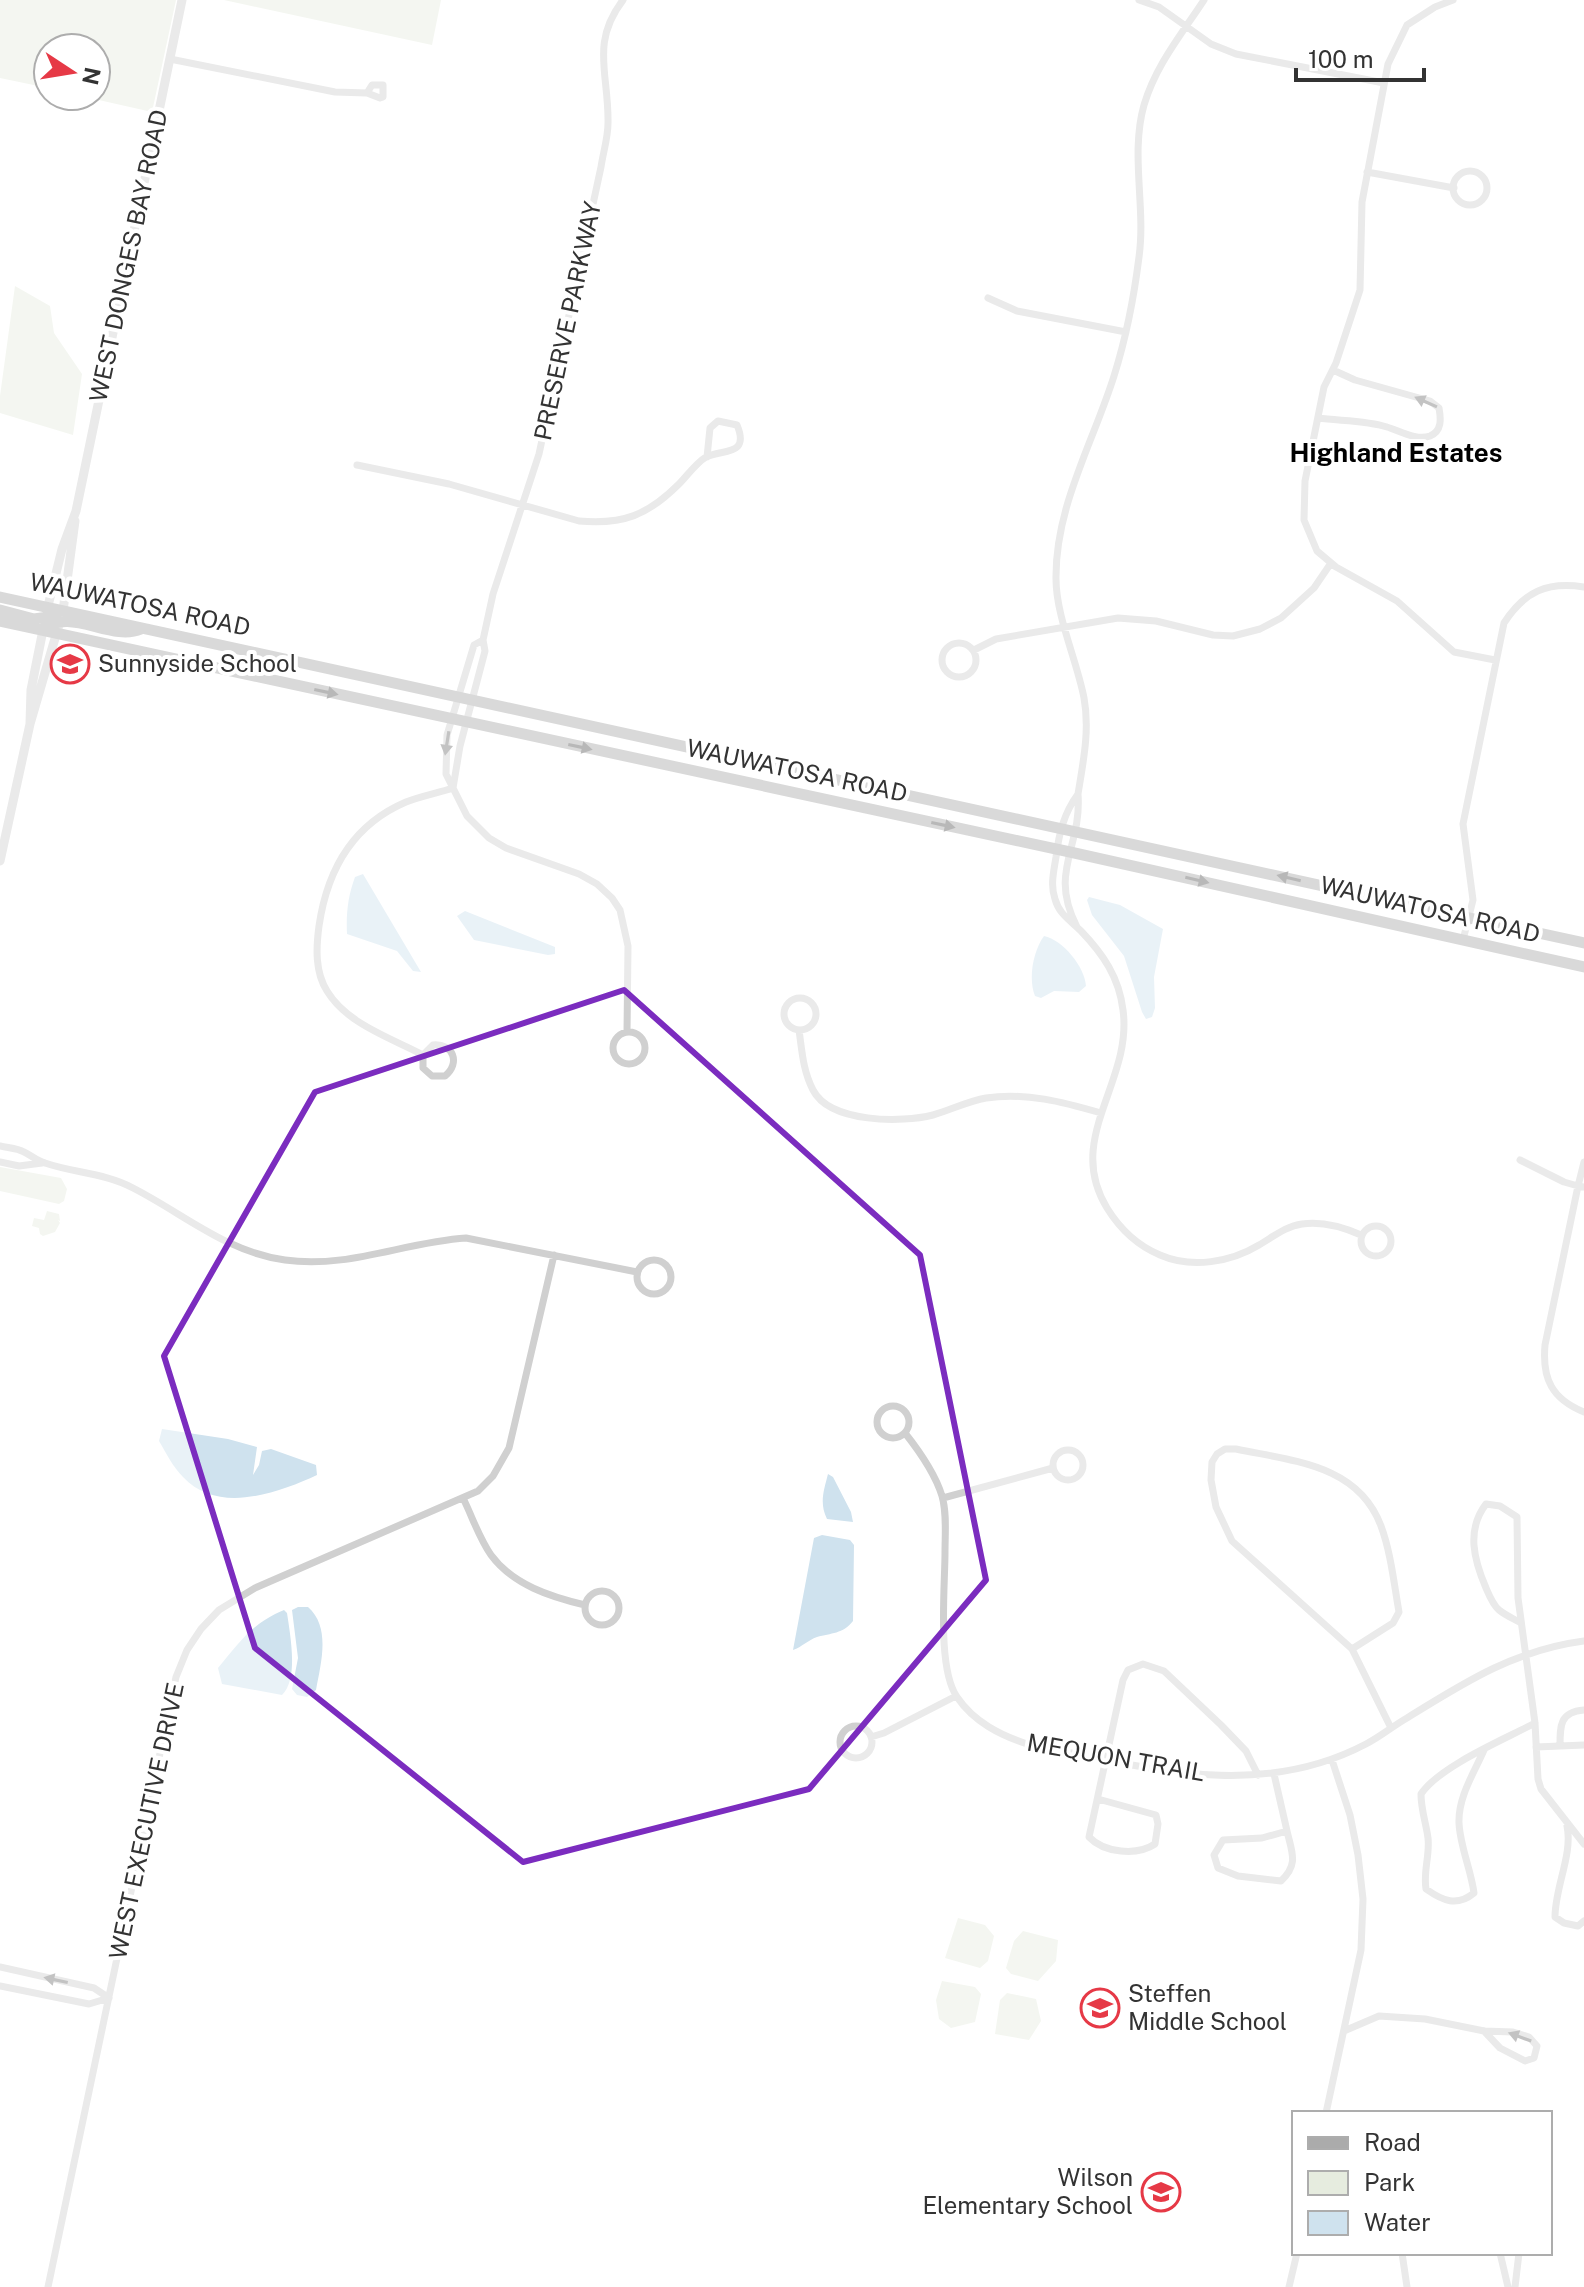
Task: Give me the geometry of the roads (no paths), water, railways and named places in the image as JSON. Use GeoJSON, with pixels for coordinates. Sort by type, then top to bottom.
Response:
{"type":"FeatureCollection","features":[{"type":"Feature","properties":{"kind":"main road","name":"WAUWATOSA ROAD"},"geometry":{"type":"LineString","coordinates":[[0,597],[45,618],[453,720],[1057,849],[1584,967]]}},
{"type":"Feature","properties":{"kind":"main road"},"geometry":{"type":"LineString","coordinates":[[0,610],[61,622]]}},
{"type":"Feature","properties":{"kind":"main road","name":"WAUWATOSA ROAD"},"geometry":{"type":"LineString","coordinates":[[0,621],[45,618]]}},
{"type":"Feature","properties":{"kind":"main road","name":"WAUWATOSA ROAD"},"geometry":{"type":"LineString","coordinates":[[61,622],[143,628],[1584,943]]}},
{"type":"Feature","properties":{"kind":"street","name":"WEST DONGES BAY ROAD"},"geometry":{"type":"LineString","coordinates":[[0,861],[30,724],[61,622],[76,511],[182,0]]}},
{"type":"Feature","properties":{"kind":"street","name":"PRESERVE PARKWAY"},"geometry":{"type":"LineString","coordinates":[[453,788],[460,746],[485,651],[483,640],[493,594],[539,454],[601,167],[608,125],[602,44],[611,16],[623,0]]}},
{"type":"Feature","properties":{"kind":"street"},"geometry":{"type":"LineString","coordinates":[[1139,0],[1159,7],[1211,44],[1236,54],[1384,83]]}},
{"type":"Feature","properties":{"kind":"street"},"geometry":{"type":"LineString","coordinates":[[1077,927],[1066,904],[1063,888],[1079,813],[1078,794],[1085,746],[1084,700],[1056,582],[1066,504],[1114,376],[1126,332],[1140,254],[1140,134],[1143,108],[1164,59],[1204,0]]}},
{"type":"Feature","properties":{"kind":"street"},"geometry":{"type":"LineString","coordinates":[[1453,0],[1435,7],[1407,25],[1388,64],[1362,202],[1360,290],[1353,317],[1324,387],[1305,481],[1304,520],[1317,551],[1331,563],[1397,601],[1454,652],[1495,660]]}},
{"type":"Feature","properties":{"kind":"street"},"geometry":{"type":"LineString","coordinates":[[170,59],[335,92],[367,93]]}},
{"type":"Feature","properties":{"kind":"street"},"geometry":{"type":"LineString","coordinates":[[1468,171],[1483,177],[1487,188],[1483,198],[1470,205],[1460,201],[1454,188],[1458,177],[1468,171]]}},
{"type":"Feature","properties":{"kind":"street"},"geometry":{"type":"LineString","coordinates":[[1367,172],[1454,188]]}},
{"type":"Feature","properties":{"kind":"street"},"geometry":{"type":"LineString","coordinates":[[988,298],[1017,311],[1126,332]]}},
{"type":"Feature","properties":{"kind":"street"},"geometry":{"type":"LineString","coordinates":[[1318,418],[1383,425],[1416,437],[1435,433],[1441,422],[1439,408],[1430,401],[1355,380],[1333,370]]}},
{"type":"Feature","properties":{"kind":"street"},"geometry":{"type":"LineString","coordinates":[[357,465],[449,484],[579,521],[599,523],[628,519],[650,510],[707,457],[733,450],[741,434],[737,425],[718,421],[710,428],[707,457]]}},
{"type":"Feature","properties":{"kind":"street","name":"WEST DONGES BAY ROAD"},"geometry":{"type":"LineString","coordinates":[[30,724],[31,690],[45,618],[62,549],[76,511]]}},
{"type":"Feature","properties":{"kind":"street"},"geometry":{"type":"LineString","coordinates":[[974,650],[996,639],[1118,618],[1156,621],[1213,635],[1233,636],[1260,629],[1281,618],[1314,588],[1331,563]]}},
{"type":"Feature","properties":{"kind":"street"},"geometry":{"type":"LineString","coordinates":[[1463,940],[1473,900],[1463,824],[1504,623],[1516,605],[1550,586],[1584,587]]}},
{"type":"Feature","properties":{"kind":"street","name":"PRESERVE PARKWAY"},"geometry":{"type":"LineString","coordinates":[[453,788],[446,774],[447,735],[474,645],[483,640]]}},
{"type":"Feature","properties":{"kind":"street"},"geometry":{"type":"LineString","coordinates":[[965,643],[974,650],[977,661],[972,672],[962,677],[946,671],[942,660],[949,646],[965,643]]}},
{"type":"Feature","properties":{"kind":"street"},"geometry":{"type":"LineString","coordinates":[[423,1055],[354,1019],[341,1007],[327,991],[317,967],[317,943],[328,884],[351,843],[370,824],[406,802],[453,788],[467,816],[489,838],[506,848],[579,874],[597,884],[612,898],[620,910],[628,946],[627,1032]]}},
{"type":"Feature","properties":{"kind":"street"},"geometry":{"type":"LineString","coordinates":[[1078,794],[1068,808],[1061,828],[1052,881],[1055,899],[1063,915],[1098,950],[1110,968],[1124,1015],[1119,1065],[1101,1113],[1091,1155],[1099,1195],[1114,1219],[1133,1241],[1162,1256],[1208,1263],[1250,1251],[1289,1227],[1305,1223],[1326,1224],[1361,1235]]}},
{"type":"Feature","properties":{"kind":"street"},"geometry":{"type":"LineString","coordinates":[[804,998],[815,1008],[815,1019],[809,1027],[799,1030],[789,1026],[784,1012],[789,1002],[804,998]]}},
{"type":"Feature","properties":{"kind":"street"},"geometry":{"type":"LineString","coordinates":[[799,1030],[804,1066],[814,1093],[851,1115],[904,1121],[984,1099],[1016,1096],[1041,1098],[1101,1113]]}},
{"type":"Feature","properties":{"kind":"street"},"geometry":{"type":"LineString","coordinates":[[627,1032],[639,1035],[645,1047],[642,1058],[628,1065],[619,1061],[612,1050],[616,1038],[627,1032]]}},
{"type":"Feature","properties":{"kind":"street"},"geometry":{"type":"LineString","coordinates":[[433,1045],[442,1045],[452,1051],[455,1059],[453,1068],[445,1076],[432,1076],[423,1068],[423,1055],[433,1045]]}},
{"type":"Feature","properties":{"kind":"street"},"geometry":{"type":"LineString","coordinates":[[0,1146],[22,1151],[44,1163],[113,1179],[136,1189],[234,1247],[283,1260],[325,1263],[466,1238],[637,1272]]}},
{"type":"Feature","properties":{"kind":"street"},"geometry":{"type":"LineString","coordinates":[[1520,1160],[1564,1182],[1581,1186]]}},
{"type":"Feature","properties":{"kind":"street"},"geometry":{"type":"LineString","coordinates":[[0,1162],[19,1166],[44,1163]]}},
{"type":"Feature","properties":{"kind":"street"},"geometry":{"type":"LineString","coordinates":[[1584,1162],[1543,1364],[1548,1384],[1571,1407],[1584,1412]]}},
{"type":"Feature","properties":{"kind":"street"},"geometry":{"type":"LineString","coordinates":[[1368,1227],[1383,1227],[1391,1239],[1389,1249],[1381,1255],[1371,1256],[1361,1245],[1361,1235],[1368,1227]]}},
{"type":"Feature","properties":{"kind":"street","name":"WEST EXECUTIVE DRIVE"},"geometry":{"type":"LineString","coordinates":[[48,2287],[176,1677],[187,1650],[219,1610],[255,1588],[478,1491],[493,1476],[509,1448],[554,1255]]}},
{"type":"Feature","properties":{"kind":"street"},"geometry":{"type":"LineString","coordinates":[[658,1260],[668,1266],[671,1283],[659,1294],[647,1293],[639,1286],[637,1272],[647,1261],[658,1260]]}},
{"type":"Feature","properties":{"kind":"street","name":"MEQUON TRAIL"},"geometry":{"type":"LineString","coordinates":[[905,1433],[891,1438],[882,1433],[877,1418],[883,1409],[893,1405],[903,1409],[909,1418],[905,1433],[932,1473],[943,1498],[945,1655],[956,1696],[984,1725],[1005,1737],[1027,1744],[1193,1776],[1274,1774],[1332,1760],[1368,1743],[1498,1664],[1584,1641]]}},
{"type":"Feature","properties":{"kind":"street"},"geometry":{"type":"LineString","coordinates":[[1067,1449],[1077,1452],[1083,1460],[1083,1470],[1072,1480],[1058,1477],[1053,1468],[1054,1458],[1067,1449]]}},
{"type":"Feature","properties":{"kind":"street"},"geometry":{"type":"LineString","coordinates":[[1352,1649],[1393,1623],[1399,1612],[1383,1530],[1376,1514],[1355,1486],[1325,1468],[1236,1449],[1225,1449],[1217,1454],[1212,1462],[1211,1480],[1216,1507],[1232,1541],[1352,1649],[1391,1728]]}},
{"type":"Feature","properties":{"kind":"street"},"geometry":{"type":"LineString","coordinates":[[943,1498],[1053,1468]]}},
{"type":"Feature","properties":{"kind":"street"},"geometry":{"type":"LineString","coordinates":[[463,1498],[491,1555],[504,1568],[523,1583],[555,1598],[585,1605]]}},
{"type":"Feature","properties":{"kind":"street"},"geometry":{"type":"LineString","coordinates":[[1521,1623],[1497,1609],[1473,1552],[1477,1515],[1486,1504],[1500,1506],[1517,1517],[1521,1623],[1541,1789],[1584,1844]]}},
{"type":"Feature","properties":{"kind":"street"},"geometry":{"type":"LineString","coordinates":[[605,1591],[617,1601],[619,1611],[608,1624],[596,1624],[587,1617],[585,1605],[590,1596],[605,1591]]}},
{"type":"Feature","properties":{"kind":"street"},"geometry":{"type":"LineString","coordinates":[[1098,1799],[1156,1815],[1155,1844],[1138,1852],[1095,1843],[1089,1837],[1123,1680],[1128,1670],[1135,1666],[1151,1664],[1164,1671],[1246,1751],[1258,1775]]}},
{"type":"Feature","properties":{"kind":"street"},"geometry":{"type":"LineString","coordinates":[[871,1737],[956,1696]]}},
{"type":"Feature","properties":{"kind":"street"},"geometry":{"type":"LineString","coordinates":[[1560,1746],[1562,1723],[1567,1714],[1584,1710]]}},
{"type":"Feature","properties":{"kind":"street"},"geometry":{"type":"LineString","coordinates":[[1484,1750],[1469,1781],[1459,1823],[1474,1893],[1467,1900],[1454,1902],[1426,1889],[1424,1877],[1428,1840],[1421,1810],[1421,1794],[1436,1777],[1484,1750],[1535,1723]]}},
{"type":"Feature","properties":{"kind":"street"},"geometry":{"type":"LineString","coordinates":[[850,1727],[865,1729],[871,1737],[868,1752],[858,1758],[848,1756],[841,1748],[842,1733],[850,1727]]}},
{"type":"Feature","properties":{"kind":"street"},"geometry":{"type":"LineString","coordinates":[[1536,1747],[1584,1745]]}},
{"type":"Feature","properties":{"kind":"street"},"geometry":{"type":"LineString","coordinates":[[1326,2111],[1361,1950],[1363,1899],[1350,1815],[1332,1760]]}},
{"type":"Feature","properties":{"kind":"street"},"geometry":{"type":"LineString","coordinates":[[1274,1774],[1287,1831],[1293,1861],[1290,1872],[1281,1881],[1238,1876],[1218,1868],[1214,1855],[1223,1840],[1262,1838],[1287,1831]]}},
{"type":"Feature","properties":{"kind":"street"},"geometry":{"type":"LineString","coordinates":[[1566,1823],[1569,1838],[1555,1901],[1555,1917],[1578,1926],[1584,1921]]}},
{"type":"Feature","properties":{"kind":"street"},"geometry":{"type":"LineString","coordinates":[[0,1967],[94,1988],[109,1998]]}},
{"type":"Feature","properties":{"kind":"street"},"geometry":{"type":"LineString","coordinates":[[0,1986],[89,2004],[109,1998]]}},
{"type":"Feature","properties":{"kind":"street"},"geometry":{"type":"LineString","coordinates":[[1344,2031],[1379,2016],[1425,2019],[1529,2037],[1537,2046],[1534,2058],[1525,2061],[1500,2048],[1484,2031]]}},
{"type":"Feature","properties":{"kind":"street"},"geometry":{"type":"LineString","coordinates":[[1289,2287],[1297,2255]]}},
{"type":"Feature","properties":{"kind":"street"},"geometry":{"type":"LineString","coordinates":[[1402,2255],[1407,2287]]}},
{"type":"Feature","properties":{"kind":"street"},"geometry":{"type":"LineString","coordinates":[[1500,2255],[1508,2287]]}},
{"type":"Feature","properties":{"kind":"street"},"geometry":{"type":"LineString","coordinates":[[1515,2287],[1519,2255]]}},
{"type":"Feature","properties":{"kind":"street"},"geometry":{"type":"LineString","coordinates":[[1399,2287],[1405,2275]]}},
{"type":"Feature","properties":{"kind":"water"},"geometry":{"type":"Polygon","coordinates":[[[363,874],[421,972],[413,971],[397,951],[347,934],[351,891],[355,877],[363,874]]]}},
{"type":"Feature","properties":{"kind":"water"},"geometry":{"type":"Polygon","coordinates":[[[1089,897],[1120,905],[1163,929],[1154,977],[1155,1008],[1152,1017],[1146,1019],[1142,1012],[1124,956],[1092,915],[1087,900],[1089,897]]]}},
{"type":"Feature","properties":{"kind":"water"},"geometry":{"type":"Polygon","coordinates":[[[465,911],[555,947],[555,954],[474,940],[457,916],[465,911]]]}},
{"type":"Feature","properties":{"kind":"water"},"geometry":{"type":"Polygon","coordinates":[[[1044,936],[1065,949],[1082,971],[1086,986],[1079,992],[1054,991],[1041,998],[1035,996],[1033,965],[1044,936]]]}},
{"type":"Feature","properties":{"kind":"water"},"geometry":{"type":"Polygon","coordinates":[[[162,1429],[228,1439],[257,1447],[253,1475],[262,1451],[271,1449],[316,1465],[317,1475],[267,1494],[230,1498],[213,1495],[197,1489],[176,1469],[159,1441],[162,1429]]]}},
{"type":"Feature","properties":{"kind":"water"},"geometry":{"type":"Polygon","coordinates":[[[828,1474],[833,1477],[853,1522],[827,1519],[823,1502],[828,1474]]]}},
{"type":"Feature","properties":{"kind":"water"},"geometry":{"type":"Polygon","coordinates":[[[822,1535],[850,1540],[854,1545],[853,1621],[841,1631],[814,1638],[793,1650],[814,1538],[822,1535]]]}},
{"type":"Feature","properties":{"kind":"water"},"geometry":{"type":"Polygon","coordinates":[[[308,1607],[315,1615],[322,1635],[316,1690],[307,1697],[297,1695],[292,1689],[298,1658],[292,1610],[308,1607]]]}},
{"type":"Feature","properties":{"kind":"water"},"geometry":{"type":"Polygon","coordinates":[[[284,1610],[290,1632],[292,1668],[282,1695],[222,1684],[218,1668],[233,1650],[254,1628],[284,1610]]]}},
{"type":"Feature","properties":{"kind":"place","name":"Sunnyside School"},"geometry":{"type":"Point","coordinates":[70,664]}},
{"type":"Feature","properties":{"kind":"place","name":"Steffen Middle School"},"geometry":{"type":"Point","coordinates":[1100,2008]}},
{"type":"Feature","properties":{"kind":"place","name":"Wilson Elementary School"},"geometry":{"type":"Point","coordinates":[1161,2192]}},
{"type":"Feature","properties":{"kind":"district","name":"Highland Estates"},"geometry":{"type":"Point","coordinates":[1396,453]}}]}
